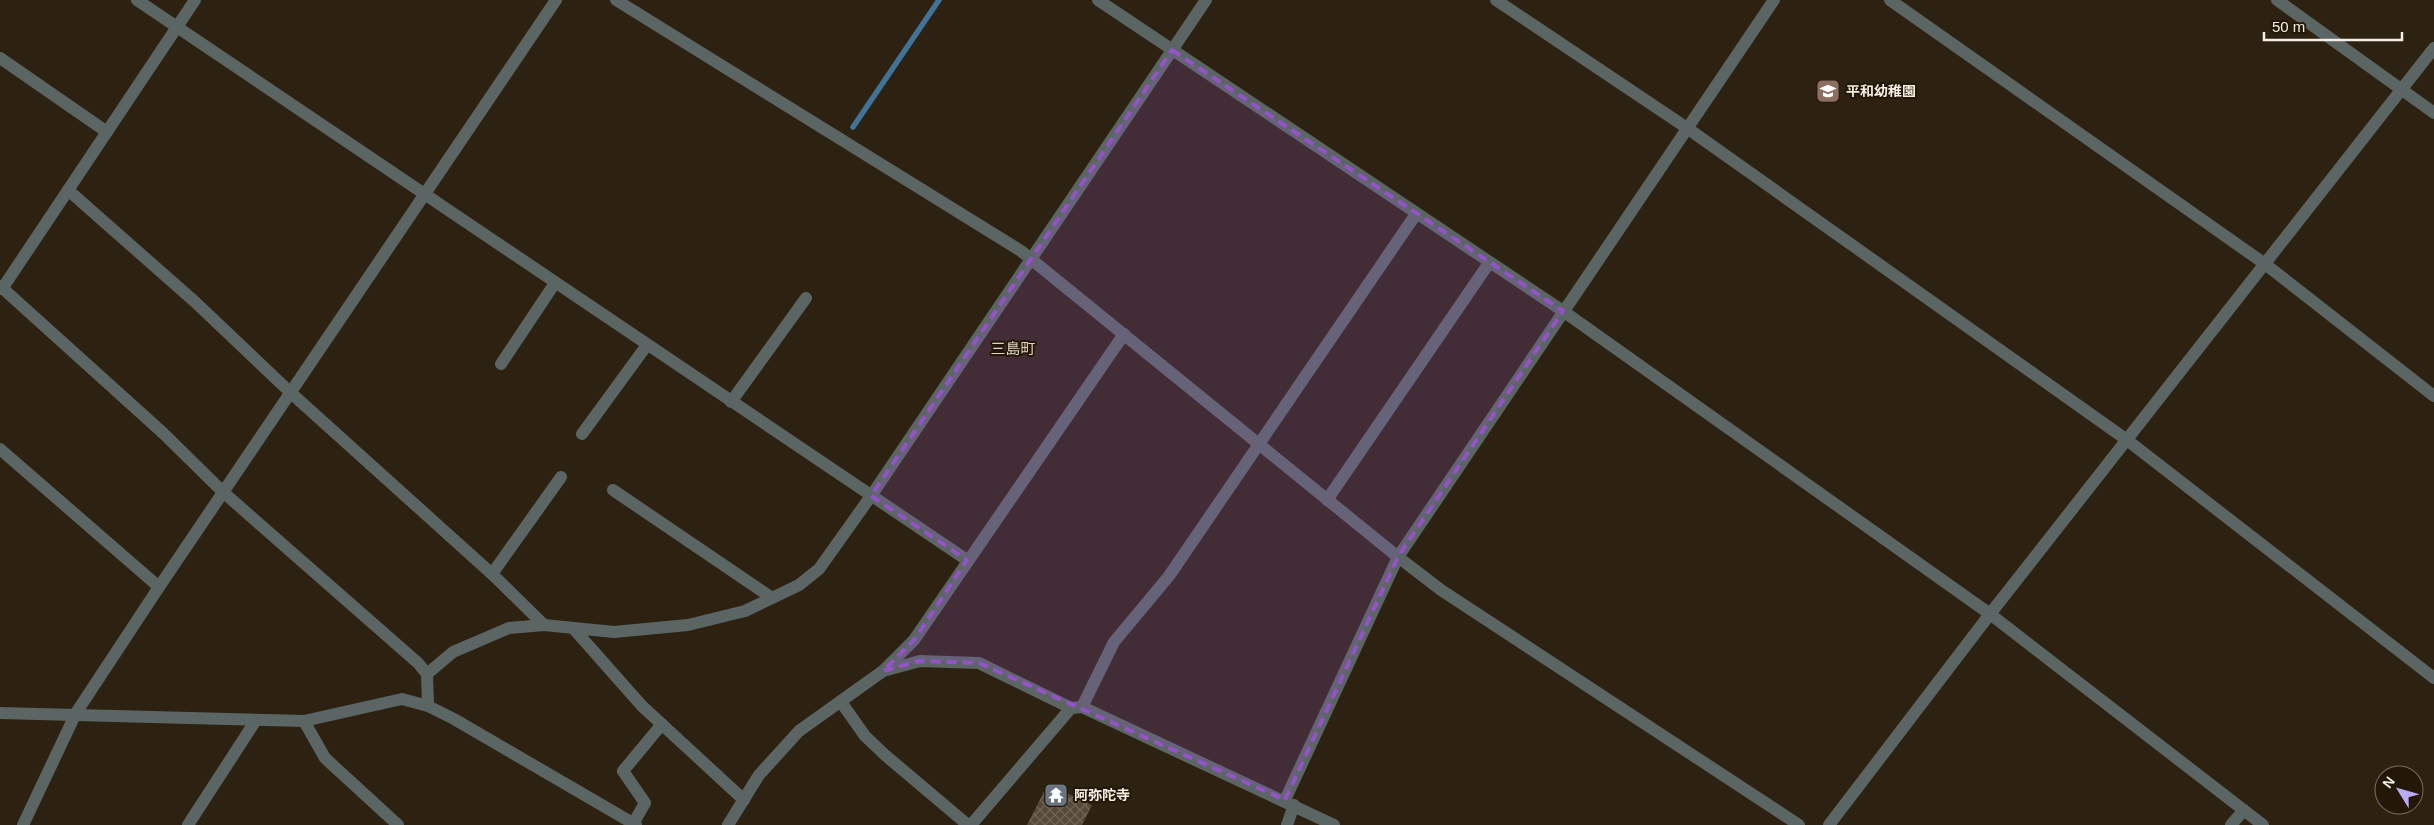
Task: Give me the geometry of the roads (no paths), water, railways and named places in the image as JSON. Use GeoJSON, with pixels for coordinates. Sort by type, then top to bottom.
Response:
{"type":"FeatureCollection","features":[{"type":"Feature","properties":{"kind":"street"},"geometry":{"type":"LineString","coordinates":[[137,0],[967,560]]}},
{"type":"Feature","properties":{"kind":"street"},"geometry":{"type":"LineString","coordinates":[[196,0],[1,288],[163,434],[223,492],[418,663],[427,674],[428,706]]}},
{"type":"Feature","properties":{"kind":"street"},"geometry":{"type":"LineString","coordinates":[[23,825],[76,713],[159,587],[556,0]]}},
{"type":"Feature","properties":{"kind":"street"},"geometry":{"type":"LineString","coordinates":[[616,0],[1031,258],[1327,500],[1441,590],[1800,825]]}},
{"type":"Feature","properties":{"kind":"street"},"geometry":{"type":"LineString","coordinates":[[1098,0],[1563,312],[1990,614],[2263,825]]}},
{"type":"Feature","properties":{"kind":"street"},"geometry":{"type":"LineString","coordinates":[[427,674],[453,652],[509,628],[544,625],[614,632],[688,625],[745,611],[798,585],[819,568],[871,496],[1206,0]]}},
{"type":"Feature","properties":{"kind":"street"},"geometry":{"type":"LineString","coordinates":[[1496,0],[1687,128],[2127,440],[2434,678]]}},
{"type":"Feature","properties":{"kind":"street"},"geometry":{"type":"LineString","coordinates":[[1287,825],[1290,803],[1398,557],[1774,0]]}},
{"type":"Feature","properties":{"kind":"street"},"geometry":{"type":"LineString","coordinates":[[1890,0],[2265,264],[2434,396]]}},
{"type":"Feature","properties":{"kind":"street"},"geometry":{"type":"LineString","coordinates":[[2277,0],[2434,113]]}},
{"type":"Feature","properties":{"kind":"street"},"geometry":{"type":"LineString","coordinates":[[1829,825],[1990,614],[2434,48]]}},
{"type":"Feature","properties":{"kind":"street"},"geometry":{"type":"LineString","coordinates":[[0,58],[107,132]]}},
{"type":"Feature","properties":{"kind":"street"},"geometry":{"type":"LineString","coordinates":[[68,190],[194,301],[291,393],[492,574],[544,625]]}},
{"type":"Feature","properties":{"kind":"street"},"geometry":{"type":"LineString","coordinates":[[841,702],[865,736],[913,781],[969,825],[1077,707],[1114,642],[1169,576],[1416,214]]}},
{"type":"Feature","properties":{"kind":"street"},"geometry":{"type":"LineString","coordinates":[[1327,500],[1490,263]]}},
{"type":"Feature","properties":{"kind":"street"},"geometry":{"type":"LineString","coordinates":[[501,364],[555,283]]}},
{"type":"Feature","properties":{"kind":"street"},"geometry":{"type":"LineString","coordinates":[[731,402],[806,298]]}},
{"type":"Feature","properties":{"kind":"street"},"geometry":{"type":"LineString","coordinates":[[728,825],[759,776],[799,731],[883,671],[914,640],[967,560],[1124,334]]}},
{"type":"Feature","properties":{"kind":"street"},"geometry":{"type":"LineString","coordinates":[[582,434],[647,345]]}},
{"type":"Feature","properties":{"kind":"street"},"geometry":{"type":"LineString","coordinates":[[0,449],[159,587]]}},
{"type":"Feature","properties":{"kind":"street"},"geometry":{"type":"LineString","coordinates":[[492,574],[561,477]]}},
{"type":"Feature","properties":{"kind":"street"},"geometry":{"type":"LineString","coordinates":[[613,490],[772,598]]}},
{"type":"Feature","properties":{"kind":"street"},"geometry":{"type":"LineString","coordinates":[[573,628],[642,706],[744,800]]}},
{"type":"Feature","properties":{"kind":"street"},"geometry":{"type":"LineString","coordinates":[[883,671],[920,661],[979,663],[1290,803],[1334,825]]}},
{"type":"Feature","properties":{"kind":"street"},"geometry":{"type":"LineString","coordinates":[[0,713],[76,713],[304,721],[402,700],[428,706],[454,719],[627,823],[645,803],[623,771],[662,724]]}},
{"type":"Feature","properties":{"kind":"street"},"geometry":{"type":"LineString","coordinates":[[188,825],[256,720]]}},
{"type":"Feature","properties":{"kind":"street"},"geometry":{"type":"LineString","coordinates":[[304,721],[325,758],[398,825]]}},
{"type":"Feature","properties":{"kind":"street"},"geometry":{"type":"LineString","coordinates":[[2231,825],[2244,810]]}},
{"type":"Feature","properties":{"kind":"waterway"},"geometry":{"type":"LineString","coordinates":[[853,127],[939,0]]}},
{"type":"Feature","properties":{"kind":"place","name":"平和幼稚園"},"geometry":{"type":"Point","coordinates":[1828,91]}},
{"type":"Feature","properties":{"kind":"place","name":"阿弥陀寺"},"geometry":{"type":"Point","coordinates":[1056,795]}},
{"type":"Feature","properties":{"kind":"district","name":"三島町"},"geometry":{"type":"Point","coordinates":[1013,349]}}]}
